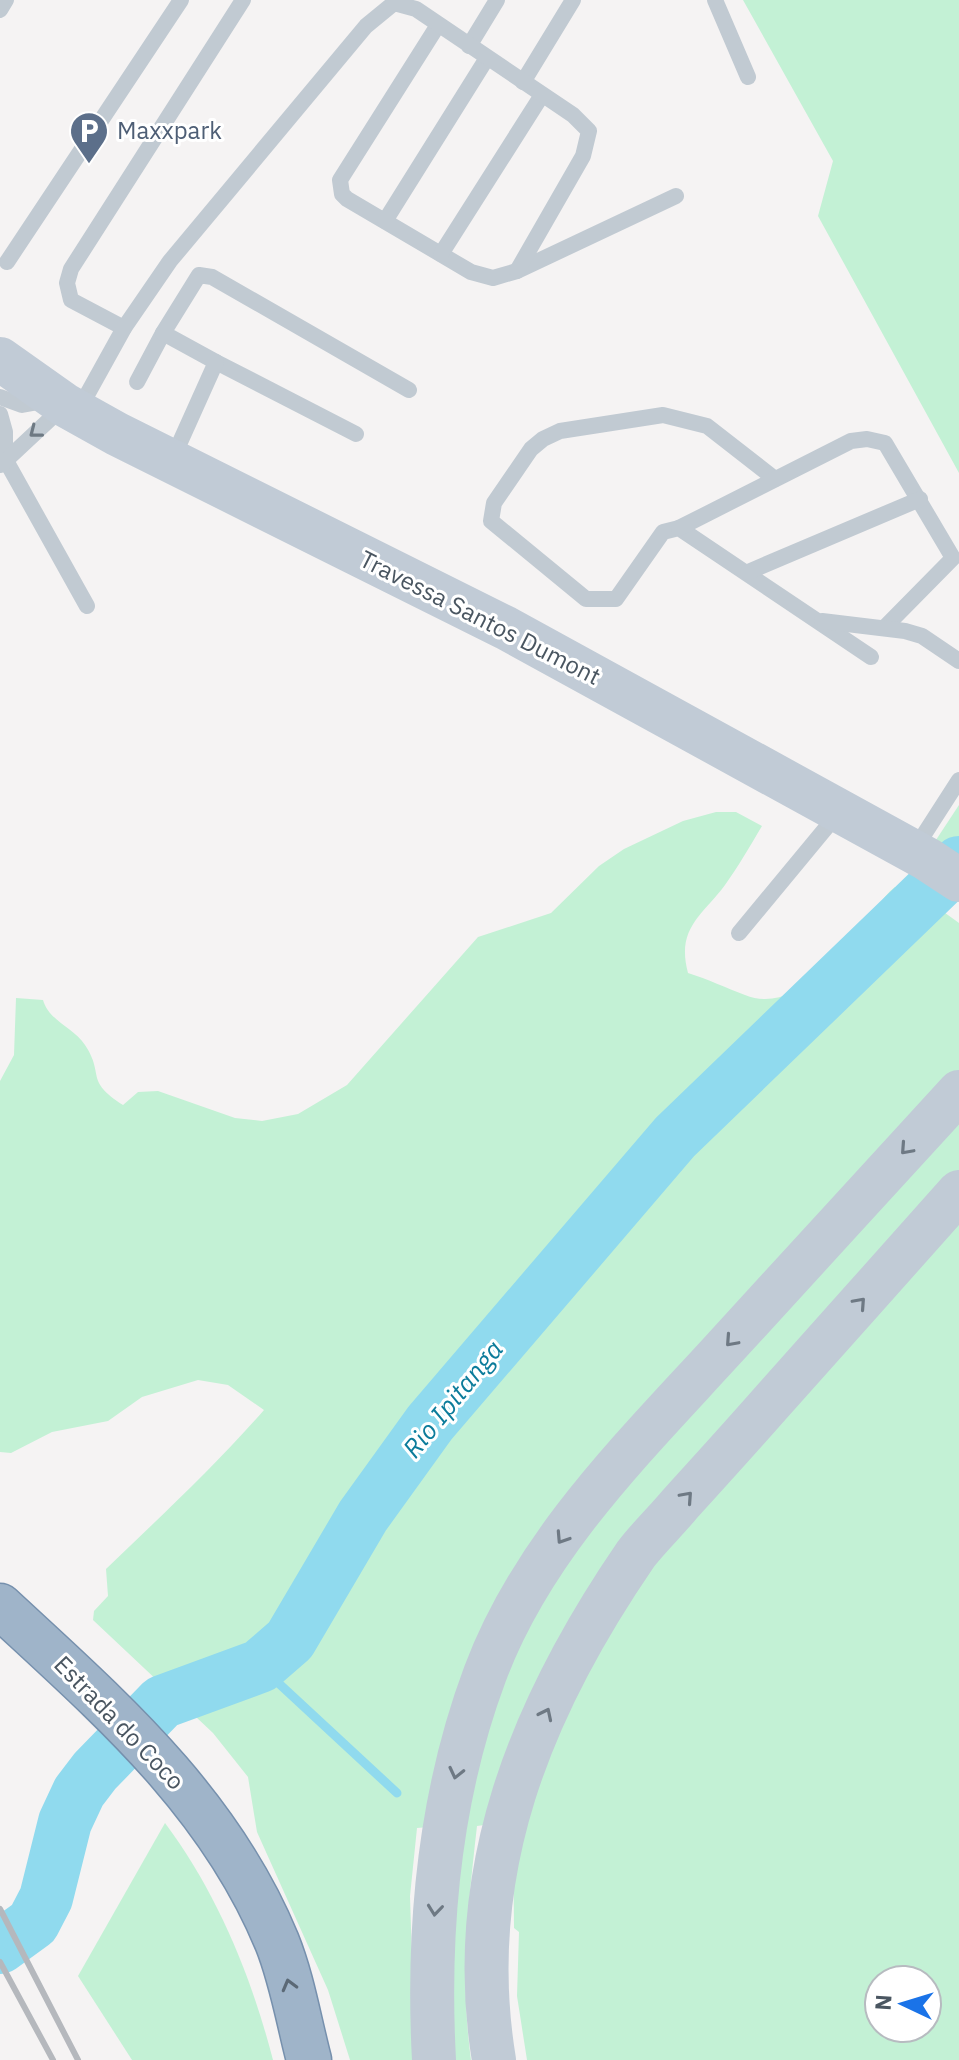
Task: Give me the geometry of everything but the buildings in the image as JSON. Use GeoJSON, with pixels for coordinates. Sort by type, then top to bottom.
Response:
{"type":"FeatureCollection","features":[{"type":"Feature","properties":{"kind":"highway","name":"Estrada do Coco"},"geometry":{"type":"LineString","coordinates":[[0,1606],[171,1769],[234,1856],[278,1944],[309,2060]]}},
{"type":"Feature","properties":{"kind":"main road","name":"Travessa Santos Dumont"},"geometry":{"type":"LineString","coordinates":[[0,359],[66,405],[171,461],[506,628],[933,863]]}},
{"type":"Feature","properties":{"kind":"main road"},"geometry":{"type":"LineString","coordinates":[[434,2060],[433,1927],[443,1833],[457,1763],[485,1673],[515,1610],[587,1499],[959,1092]]}},
{"type":"Feature","properties":{"kind":"main road"},"geometry":{"type":"LineString","coordinates":[[494,2060],[488,2024],[486,1958],[488,1901],[500,1840],[508,1807],[542,1723],[578,1649],[638,1552],[959,1192]]}},
{"type":"Feature","properties":{"kind":"lane"},"geometry":{"type":"LineString","coordinates":[[0,10],[6,0]]}},
{"type":"Feature","properties":{"kind":"lane"},"geometry":{"type":"LineString","coordinates":[[7,262],[181,0]]}},
{"type":"Feature","properties":{"kind":"lane"},"geometry":{"type":"LineString","coordinates":[[124,328],[71,300],[67,283],[71,269],[243,0]]}},
{"type":"Feature","properties":{"kind":"lane"},"geometry":{"type":"LineString","coordinates":[[469,46],[497,0]]}},
{"type":"Feature","properties":{"kind":"lane"},"geometry":{"type":"LineString","coordinates":[[523,82],[573,0]]}},
{"type":"Feature","properties":{"kind":"lane"},"geometry":{"type":"LineString","coordinates":[[715,0],[748,77]]}},
{"type":"Feature","properties":{"kind":"lane"},"geometry":{"type":"LineString","coordinates":[[2,462],[66,405],[170,261],[366,26],[394,3],[418,5],[438,25],[586,126],[590,137],[583,156],[517,271]]}},
{"type":"Feature","properties":{"kind":"lane"},"geometry":{"type":"LineString","coordinates":[[438,25],[340,180],[342,194],[471,272],[493,278],[517,271],[676,196]]}},
{"type":"Feature","properties":{"kind":"lane"},"geometry":{"type":"LineString","coordinates":[[385,221],[487,58]]}},
{"type":"Feature","properties":{"kind":"lane"},"geometry":{"type":"LineString","coordinates":[[441,254],[542,95]]}},
{"type":"Feature","properties":{"kind":"lane"},"geometry":{"type":"LineString","coordinates":[[137,382],[196,277],[205,275],[409,390]]}},
{"type":"Feature","properties":{"kind":"lane"},"geometry":{"type":"LineString","coordinates":[[163,333],[356,434]]}},
{"type":"Feature","properties":{"kind":"lane"},"geometry":{"type":"LineString","coordinates":[[171,461],[216,362]]}},
{"type":"Feature","properties":{"kind":"lane"},"geometry":{"type":"LineString","coordinates":[[0,397],[22,405],[66,405]]}},
{"type":"Feature","properties":{"kind":"lane"},"geometry":{"type":"LineString","coordinates":[[0,414],[5,432],[2,462],[87,606]]}},
{"type":"Feature","properties":{"kind":"lane"},"geometry":{"type":"LineString","coordinates":[[775,479],[707,426],[663,415],[560,431],[543,439],[531,449],[494,503],[491,515],[494,527],[586,599],[595,602],[616,599],[663,532],[679,528],[851,441],[875,440],[885,443],[956,560],[886,626]]}},
{"type":"Feature","properties":{"kind":"lane"},"geometry":{"type":"LineString","coordinates":[[748,572],[920,499]]}},
{"type":"Feature","properties":{"kind":"lane"},"geometry":{"type":"LineString","coordinates":[[679,528],[871,657]]}},
{"type":"Feature","properties":{"kind":"lane"},"geometry":{"type":"LineString","coordinates":[[821,621],[886,626],[922,636],[959,661]]}},
{"type":"Feature","properties":{"kind":"lane"},"geometry":{"type":"LineString","coordinates":[[933,863],[959,780]]}},
{"type":"Feature","properties":{"kind":"lane"},"geometry":{"type":"LineString","coordinates":[[739,933],[840,811]]}},
{"type":"Feature","properties":{"kind":"green space"},"geometry":{"type":"Polygon","coordinates":[[[743,0],[959,0],[959,473],[818,216],[833,161],[743,0]]]}},
{"type":"Feature","properties":{"kind":"green space"},"geometry":{"type":"Polygon","coordinates":[[[959,805],[959,868],[934,843],[959,805]]]}},
{"type":"Feature","properties":{"kind":"green space"},"geometry":{"type":"Polygon","coordinates":[[[716,812],[736,812],[762,826],[725,885],[693,924],[685,945],[685,958],[688,973],[762,999],[795,991],[825,969],[865,926],[885,896],[895,887],[912,889],[959,923],[959,2060],[527,2060],[517,1996],[519,1932],[514,1928],[513,1821],[477,1826],[466,1972],[471,2060],[452,2060],[451,1962],[465,1824],[417,1828],[410,1896],[415,2060],[350,2060],[328,1990],[257,1832],[248,1777],[213,1733],[93,1620],[94,1611],[108,1596],[106,1569],[207,1471],[264,1410],[228,1385],[198,1380],[142,1397],[108,1421],[52,1432],[11,1453],[0,1452],[0,1081],[14,1055],[16,998],[43,1000],[50,1013],[85,1045],[103,1089],[123,1105],[138,1092],[158,1091],[235,1118],[262,1121],[298,1114],[347,1085],[478,937],[551,913],[599,866],[624,849],[683,821],[716,812]]]}},
{"type":"Feature","properties":{"kind":"green space"},"geometry":{"type":"Polygon","coordinates":[[[165,1823],[201,1878],[230,1936],[254,1997],[273,2060],[132,2060],[78,1976],[165,1823]]]}},
{"type":"Feature","properties":{"kind":"waterway","name":"Rio Ipitanga"},"geometry":{"type":"LineString","coordinates":[[0,1947],[33,1923],[46,1898],[65,1822],[79,1792],[95,1771],[162,1702],[260,1666],[290,1640],[363,1516],[430,1423],[675,1137],[959,863]]}},
{"type":"Feature","properties":{"kind":"waterway"},"geometry":{"type":"LineString","coordinates":[[260,1666],[397,1793]]}},
{"type":"Feature","properties":{"kind":"railway"},"geometry":{"type":"LineString","coordinates":[[0,1909],[78,2060]]}},
{"type":"Feature","properties":{"kind":"railway"},"geometry":{"type":"LineString","coordinates":[[0,1962],[53,2060]]}},
{"type":"Feature","properties":{"kind":"place","name":"Maxxpark"},"geometry":{"type":"Point","coordinates":[89,165]}}]}
